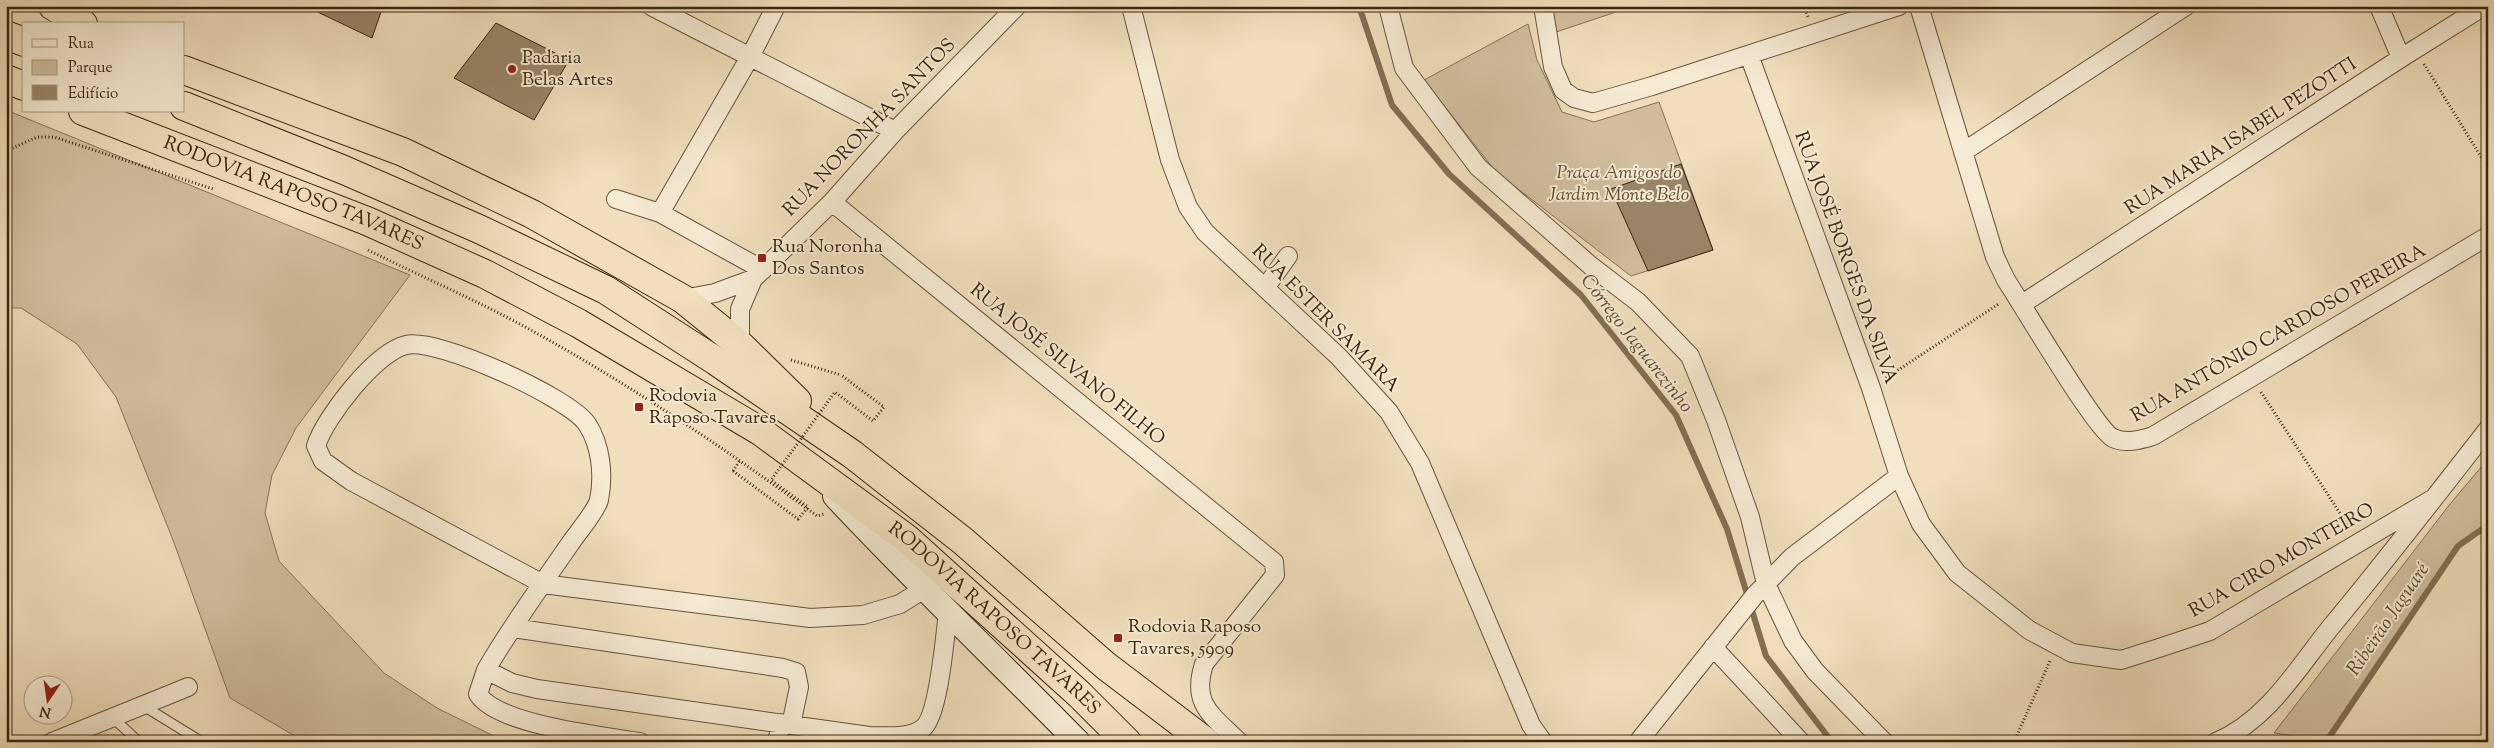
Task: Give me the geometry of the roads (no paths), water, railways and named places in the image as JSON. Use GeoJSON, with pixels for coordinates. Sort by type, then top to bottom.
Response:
{"type":"FeatureCollection","features":[{"type":"Feature","properties":{"kind":"highway"},"geometry":{"type":"LineString","coordinates":[[53,6],[80,22]]}},
{"type":"Feature","properties":{"kind":"highway"},"geometry":{"type":"LineString","coordinates":[[6,27],[22,30]]}},
{"type":"Feature","properties":{"kind":"highway"},"geometry":{"type":"LineString","coordinates":[[6,35],[22,41]]}},
{"type":"Feature","properties":{"kind":"highway"},"geometry":{"type":"LineString","coordinates":[[185,70],[403,152],[532,214],[683,299],[740,345],[852,454]]}},
{"type":"Feature","properties":{"kind":"highway"},"geometry":{"type":"LineString","coordinates":[[6,79],[22,85]]}},
{"type":"Feature","properties":{"kind":"highway","name":"RODOVIA RAPOSO TAVARES"},"geometry":{"type":"LineString","coordinates":[[185,106],[344,170],[479,228],[606,290],[716,361],[852,454],[963,541],[1106,666],[1206,742]]}},
{"type":"Feature","properties":{"kind":"highway","name":"RODOVIA RAPOSO TAVARES"},"geometry":{"type":"LineString","coordinates":[[86,112],[367,221],[485,274],[578,323],[760,431],[906,538],[1079,694],[1127,742]]}},
{"type":"Feature","properties":{"kind":"main road"},"geometry":{"type":"LineString","coordinates":[[804,462],[924,589],[1078,742]]}},
{"type":"Feature","properties":{"kind":"street"},"geometry":{"type":"LineString","coordinates":[[651,6],[750,55],[895,131]]}},
{"type":"Feature","properties":{"kind":"street"},"geometry":{"type":"LineString","coordinates":[[660,213],[776,6]]}},
{"type":"Feature","properties":{"kind":"street","name":"RUA NORONHA SANTOS"},"geometry":{"type":"LineString","coordinates":[[740,345],[740,309],[758,275],[832,202],[895,131],[1018,6]]}},
{"type":"Feature","properties":{"kind":"street","name":"RUA ESTER SAMARA"},"geometry":{"type":"LineString","coordinates":[[1131,6],[1170,160],[1188,207],[1205,232],[1339,357],[1389,412],[1420,463],[1531,725],[1543,742]]}},
{"type":"Feature","properties":{"kind":"street"},"geometry":{"type":"LineString","coordinates":[[1388,6],[1404,68],[1478,167],[1591,266],[1638,302],[1690,356],[1716,420],[1750,517],[1760,590],[1815,671],[1884,742]]}},
{"type":"Feature","properties":{"kind":"street"},"geometry":{"type":"LineString","coordinates":[[1543,6],[1553,67],[1563,90],[1574,98],[1593,102],[1620,96],[1749,56],[1899,6]]}},
{"type":"Feature","properties":{"kind":"street","name":"RUA ANTÔNIO CARDOSO PEREIRA"},"geometry":{"type":"LineString","coordinates":[[1918,6],[1995,257],[2018,299],[2093,416],[2112,438],[2135,442],[2153,436],[2488,236]]}},
{"type":"Feature","properties":{"kind":"street"},"geometry":{"type":"LineString","coordinates":[[1963,152],[2186,6]]}},
{"type":"Feature","properties":{"kind":"street"},"geometry":{"type":"LineString","coordinates":[[2379,6],[2408,53]]}},
{"type":"Feature","properties":{"kind":"street","name":"RUA MARIA ISABEL PEZOTTI"},"geometry":{"type":"LineString","coordinates":[[2018,299],[2484,6]]}},
{"type":"Feature","properties":{"kind":"street","name":"RUA JOSÉ BORGES DA SILVA"},"geometry":{"type":"LineString","coordinates":[[1749,56],[1871,388],[1900,476]]}},
{"type":"Feature","properties":{"kind":"street"},"geometry":{"type":"LineString","coordinates":[[616,199],[660,213],[758,275]]}},
{"type":"Feature","properties":{"kind":"street","name":"RUA JOSÉ SILVANO FILHO"},"geometry":{"type":"LineString","coordinates":[[832,202],[1274,562],[1275,575],[1204,664],[1199,678],[1200,699],[1211,714],[1239,742]]}},
{"type":"Feature","properties":{"kind":"street"},"geometry":{"type":"LineString","coordinates":[[1265,288],[1288,256]]}},
{"type":"Feature","properties":{"kind":"street","name":"RUA NORONHA SANTOS"},"geometry":{"type":"LineString","coordinates":[[683,299],[715,293],[758,275]]}},
{"type":"Feature","properties":{"kind":"street"},"geometry":{"type":"LineString","coordinates":[[640,742],[517,720],[483,703],[478,694],[486,670],[513,628],[543,584],[599,502],[600,451],[586,422],[558,400],[470,358],[446,349],[408,344],[388,352],[364,375],[320,432],[316,446],[323,462],[351,480],[543,584],[810,618],[864,614],[900,604],[924,589]]}},
{"type":"Feature","properties":{"kind":"street"},"geometry":{"type":"LineString","coordinates":[[2216,742],[2233,735],[2265,710],[2488,428]]}},
{"type":"Feature","properties":{"kind":"street"},"geometry":{"type":"LineString","coordinates":[[1638,742],[1760,590],[1792,557],[1900,476]]}},
{"type":"Feature","properties":{"kind":"street","name":"RUA CIRO MONTEIRO"},"geometry":{"type":"LineString","coordinates":[[1900,476],[1921,524],[1957,573],[2029,630],[2072,653],[2121,660],[2210,631],[2434,498]]}},
{"type":"Feature","properties":{"kind":"street"},"geometry":{"type":"LineString","coordinates":[[486,670],[512,683],[537,689],[870,736],[907,735],[923,728],[933,712],[948,612]]}},
{"type":"Feature","properties":{"kind":"street"},"geometry":{"type":"LineString","coordinates":[[513,628],[783,668],[796,672],[800,687],[777,742]]}},
{"type":"Feature","properties":{"kind":"street"},"geometry":{"type":"LineString","coordinates":[[1713,647],[1801,742]]}},
{"type":"Feature","properties":{"kind":"street"},"geometry":{"type":"LineString","coordinates":[[52,742],[188,687]]}},
{"type":"Feature","properties":{"kind":"lane"},"geometry":{"type":"LineString","coordinates":[[141,705],[165,722],[202,742]]}},
{"type":"Feature","properties":{"kind":"lane"},"geometry":{"type":"LineString","coordinates":[[112,718],[139,742]]}},
{"type":"Feature","properties":{"kind":"waterway","name":"Córrego Jaguarezinho"},"geometry":{"type":"LineString","coordinates":[[1359,6],[1392,105],[1449,174],[1581,295],[1676,415],[1727,529],[1766,656],[1832,742]]}},
{"type":"Feature","properties":{"kind":"waterway","name":"Ribeirão Jaguaré"},"geometry":{"type":"LineString","coordinates":[[2326,742],[2458,546],[2488,525]]}},
{"type":"Feature","properties":{"kind":"place","name":"Padaria Belas Artes"},"geometry":{"type":"Point","coordinates":[512,69]}},
{"type":"Feature","properties":{"kind":"place","name":"Rua Noronha Dos Santos"},"geometry":{"type":"Point","coordinates":[762,258]}},
{"type":"Feature","properties":{"kind":"place","name":"Rodovia Raposo Tavares"},"geometry":{"type":"Point","coordinates":[639,407]}},
{"type":"Feature","properties":{"kind":"place","name":"Rodovia Raposo Tavares, 5909"},"geometry":{"type":"Point","coordinates":[1118,638]}},
{"type":"Feature","properties":{"kind":"park label","name":"Praça Amigos do Jardim Monte Belo"},"geometry":{"type":"Point","coordinates":[1619,184]}}]}
